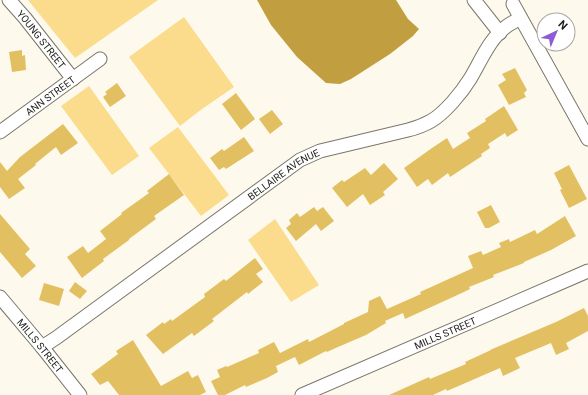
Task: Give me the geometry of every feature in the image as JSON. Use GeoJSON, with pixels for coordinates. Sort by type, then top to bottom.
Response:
{"type":"FeatureCollection","features":[{"type":"Feature","properties":{"kind":"street","name":"YOUNG STREET"},"geometry":{"type":"LineString","coordinates":[[9,0],[43,40],[73,79]]}},
{"type":"Feature","properties":{"kind":"street"},"geometry":{"type":"LineString","coordinates":[[474,0],[500,33]]}},
{"type":"Feature","properties":{"kind":"street"},"geometry":{"type":"LineString","coordinates":[[513,4],[588,139]]}},
{"type":"Feature","properties":{"kind":"street","name":"BELLAIRE AVENUE"},"geometry":{"type":"LineString","coordinates":[[42,347],[300,160],[320,151],[408,130],[420,126],[437,117],[454,100],[470,80],[491,42],[507,26],[520,18]]}},
{"type":"Feature","properties":{"kind":"street","name":"ANN STREET"},"geometry":{"type":"LineString","coordinates":[[0,132],[100,59]]}},
{"type":"Feature","properties":{"kind":"street","name":"MILLS STREET"},"geometry":{"type":"LineString","coordinates":[[302,395],[588,271]]}},
{"type":"Feature","properties":{"kind":"street","name":"MILLS STREET"},"geometry":{"type":"LineString","coordinates":[[0,297],[80,395]]}},
{"type":"Feature","properties":{"kind":"shaded area"},"geometry":{"type":"Polygon","coordinates":[[[28,0],[158,0],[75,58],[28,0]]]}},
{"type":"Feature","properties":{"kind":"shaded area"},"geometry":{"type":"Polygon","coordinates":[[[257,0],[396,0],[408,19],[419,29],[413,36],[390,54],[351,79],[340,84],[326,83],[297,57],[271,25],[257,0]]]}},
{"type":"Feature","properties":{"kind":"shaded area"},"geometry":{"type":"Polygon","coordinates":[[[184,17],[234,87],[180,126],[129,57],[184,17]]]}},
{"type":"Feature","properties":{"kind":"shaded area"},"geometry":{"type":"Polygon","coordinates":[[[89,86],[139,156],[112,175],[61,106],[89,86]]]}},
{"type":"Feature","properties":{"kind":"shaded area"},"geometry":{"type":"Polygon","coordinates":[[[178,127],[229,195],[201,216],[149,148],[178,127]]]}},
{"type":"Feature","properties":{"kind":"shaded area"},"geometry":{"type":"Polygon","coordinates":[[[275,219],[319,285],[291,302],[248,240],[275,219]]]}},
{"type":"Feature","properties":{"kind":"building"},"geometry":{"type":"Polygon","coordinates":[[[22,50],[22,56],[25,55],[26,70],[12,72],[9,52],[22,50]]]}},
{"type":"Feature","properties":{"kind":"building"},"geometry":{"type":"Polygon","coordinates":[[[515,68],[527,90],[524,93],[526,97],[509,105],[498,85],[506,80],[502,74],[515,68]]]}},
{"type":"Feature","properties":{"kind":"building"},"geometry":{"type":"Polygon","coordinates":[[[117,83],[126,96],[110,107],[103,97],[107,94],[105,92],[117,83]]]}},
{"type":"Feature","properties":{"kind":"building"},"geometry":{"type":"Polygon","coordinates":[[[236,93],[255,119],[241,130],[222,104],[236,93]]]}},
{"type":"Feature","properties":{"kind":"building"},"geometry":{"type":"Polygon","coordinates":[[[504,106],[518,130],[507,137],[505,133],[488,144],[490,148],[481,154],[482,156],[450,177],[448,173],[432,185],[428,179],[417,187],[404,168],[447,138],[453,149],[470,138],[467,133],[486,121],[485,119],[504,106]]]}},
{"type":"Feature","properties":{"kind":"building"},"geometry":{"type":"Polygon","coordinates":[[[272,110],[283,124],[270,134],[259,119],[272,110]]]}},
{"type":"Feature","properties":{"kind":"building"},"geometry":{"type":"Polygon","coordinates":[[[63,124],[78,143],[61,155],[56,147],[35,164],[36,165],[18,179],[25,188],[9,199],[0,187],[0,162],[7,171],[20,157],[63,124]]]}},
{"type":"Feature","properties":{"kind":"building"},"geometry":{"type":"Polygon","coordinates":[[[244,137],[254,151],[226,169],[224,167],[219,170],[210,158],[222,149],[224,151],[244,137]]]}},
{"type":"Feature","properties":{"kind":"building"},"geometry":{"type":"Polygon","coordinates":[[[384,163],[398,179],[383,192],[385,195],[370,205],[363,194],[347,207],[332,188],[342,180],[344,182],[365,168],[371,175],[384,163]]]}},
{"type":"Feature","properties":{"kind":"building"},"geometry":{"type":"Polygon","coordinates":[[[569,165],[587,199],[569,208],[554,173],[569,165]]]}},
{"type":"Feature","properties":{"kind":"building"},"geometry":{"type":"Polygon","coordinates":[[[169,174],[184,195],[154,216],[156,219],[103,259],[104,261],[82,278],[67,257],[83,246],[88,253],[106,239],[100,231],[122,214],[121,213],[149,193],[147,191],[169,174]]]}},
{"type":"Feature","properties":{"kind":"building"},"geometry":{"type":"Polygon","coordinates":[[[491,205],[500,222],[489,228],[485,228],[477,212],[491,205]]]}},
{"type":"Feature","properties":{"kind":"building"},"geometry":{"type":"Polygon","coordinates":[[[314,207],[317,211],[323,207],[334,221],[321,231],[316,224],[296,241],[286,228],[291,224],[289,220],[297,213],[300,217],[314,207]]]}},
{"type":"Feature","properties":{"kind":"building"},"geometry":{"type":"Polygon","coordinates":[[[0,214],[30,249],[25,254],[36,266],[22,278],[0,252],[0,214]]]}},
{"type":"Feature","properties":{"kind":"building"},"geometry":{"type":"Polygon","coordinates":[[[565,216],[576,236],[524,263],[493,275],[494,277],[469,287],[470,289],[464,292],[405,319],[403,313],[385,321],[386,323],[366,335],[327,352],[326,351],[299,365],[295,357],[276,366],[278,372],[267,378],[246,387],[245,385],[225,395],[218,395],[211,381],[220,377],[217,370],[259,353],[258,350],[274,342],[280,353],[308,339],[309,342],[368,312],[369,301],[380,296],[387,309],[421,294],[420,292],[473,268],[468,256],[481,251],[483,255],[501,247],[499,243],[509,239],[510,242],[535,230],[537,234],[565,216]]]}},
{"type":"Feature","properties":{"kind":"building"},"geometry":{"type":"Polygon","coordinates":[[[255,258],[263,269],[256,274],[263,282],[248,294],[247,292],[212,319],[214,321],[194,336],[192,333],[163,354],[146,335],[163,322],[164,324],[171,319],[172,321],[205,297],[204,294],[224,279],[226,281],[255,258]]]}},
{"type":"Feature","properties":{"kind":"building"},"geometry":{"type":"Polygon","coordinates":[[[75,282],[87,291],[80,299],[69,291],[75,282]]]}},
{"type":"Feature","properties":{"kind":"building"},"geometry":{"type":"Polygon","coordinates":[[[44,283],[64,289],[59,306],[39,300],[44,283]]]}},
{"type":"Feature","properties":{"kind":"building"},"geometry":{"type":"Polygon","coordinates":[[[584,308],[588,316],[588,331],[566,343],[569,349],[556,355],[551,343],[515,358],[520,368],[503,376],[500,368],[447,391],[446,389],[433,395],[389,395],[429,377],[430,379],[466,364],[465,362],[490,350],[556,322],[584,308]]]}},
{"type":"Feature","properties":{"kind":"building"},"geometry":{"type":"Polygon","coordinates":[[[133,340],[161,386],[188,371],[192,378],[198,375],[206,392],[200,395],[119,395],[108,381],[100,385],[91,374],[118,354],[116,351],[133,340]]]}}]}
